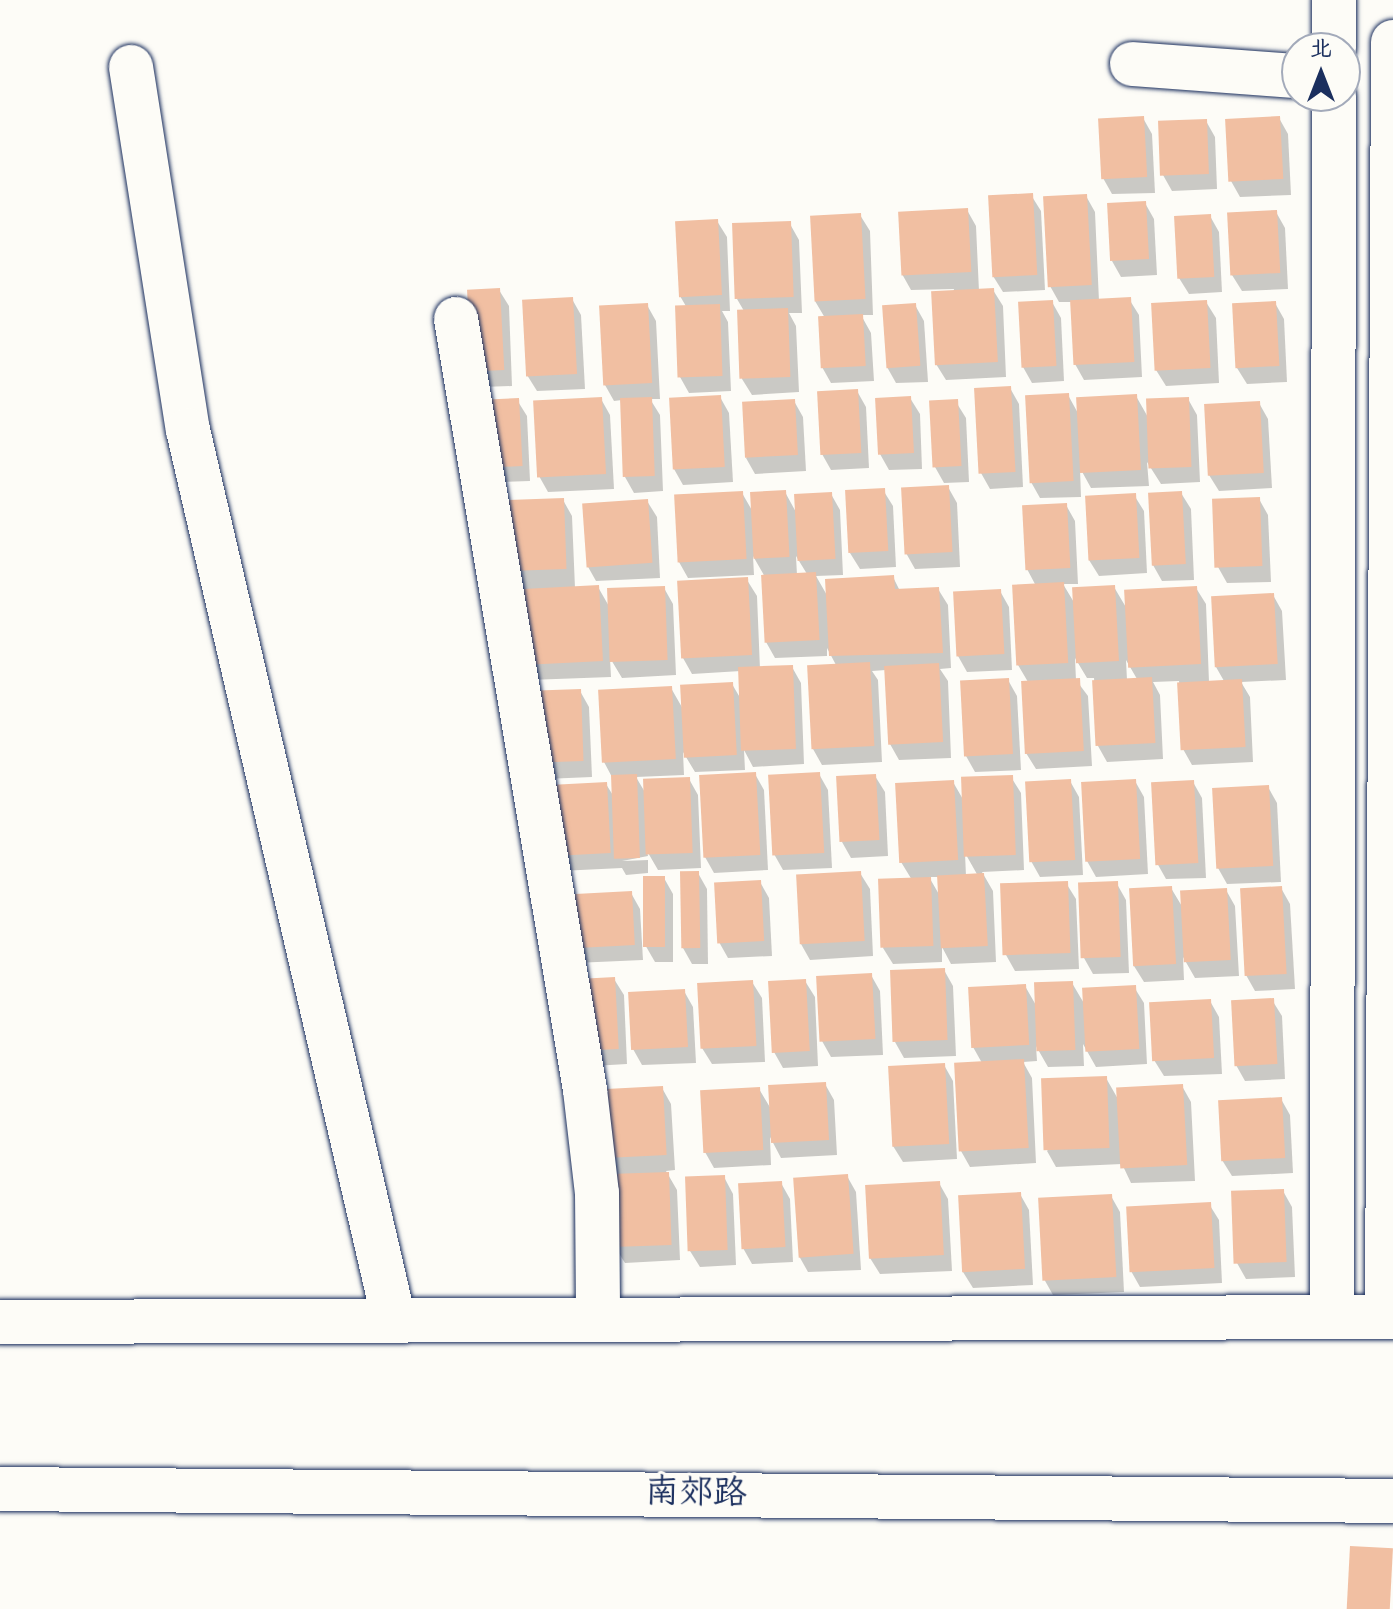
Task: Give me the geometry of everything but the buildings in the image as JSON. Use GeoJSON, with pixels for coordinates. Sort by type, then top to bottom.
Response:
{"type":"FeatureCollection","features":[{"type":"Feature","properties":{"kind":"street"},"geometry":{"type":"LineString","coordinates":[[1334,0],[1334,32]]}},
{"type":"Feature","properties":{"kind":"street"},"geometry":{"type":"LineString","coordinates":[[0,1322],[1390,1317],[1393,42]]}},
{"type":"Feature","properties":{"kind":"street"},"geometry":{"type":"LineString","coordinates":[[1132,64],[1281,75]]}},
{"type":"Feature","properties":{"kind":"street"},"geometry":{"type":"LineString","coordinates":[[131,67],[188,430],[394,1320]]}},
{"type":"Feature","properties":{"kind":"street"},"geometry":{"type":"LineString","coordinates":[[1361,77],[1393,78]]}},
{"type":"Feature","properties":{"kind":"street"},"geometry":{"type":"LineString","coordinates":[[1332,1317],[1334,112]]}},
{"type":"Feature","properties":{"kind":"street"},"geometry":{"type":"LineString","coordinates":[[456,319],[585,1090],[597,1193],[598,1320]]}},
{"type":"Feature","properties":{"kind":"street","name":"南郊路"},"geometry":{"type":"LineString","coordinates":[[0,1489],[1393,1501]]}}]}
